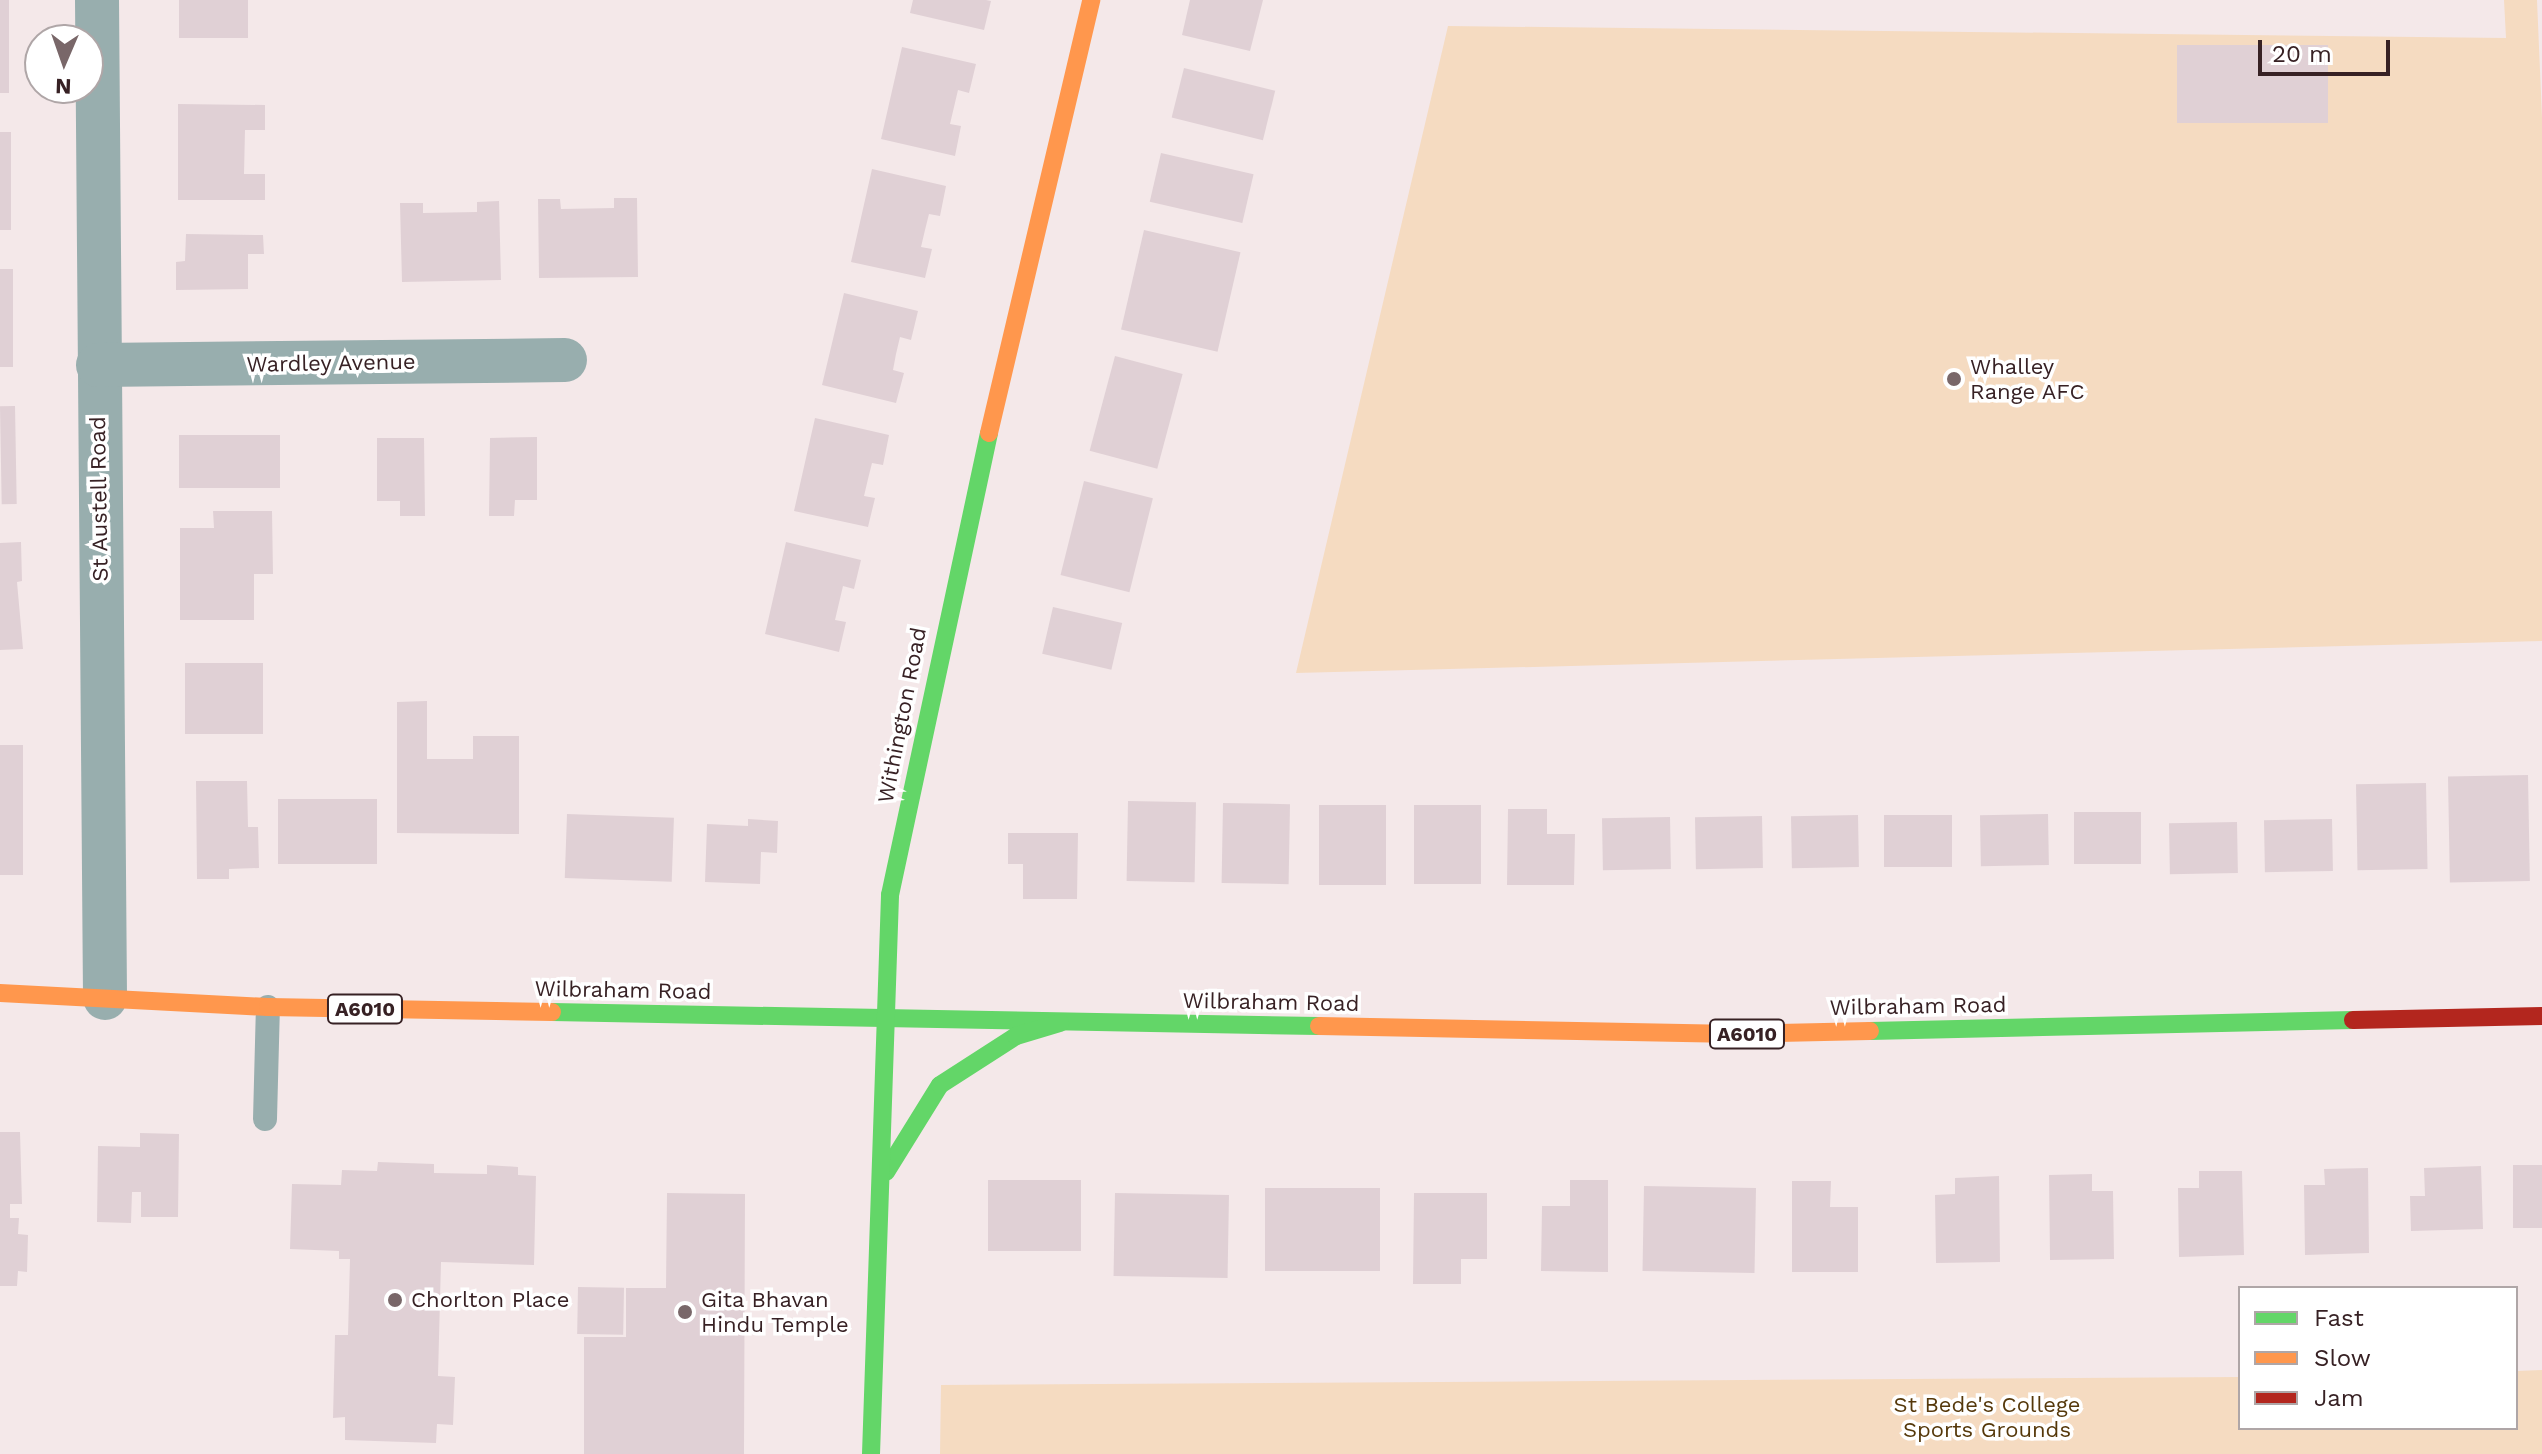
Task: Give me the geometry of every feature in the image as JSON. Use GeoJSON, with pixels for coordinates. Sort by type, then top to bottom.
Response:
{"type":"FeatureCollection","features":[{"type":"Feature","properties":{"kind":"main road","name":"Withington Road"},"geometry":{"type":"LineString","coordinates":[[871,1454],[890,895],[946,616],[1091,0]]}},
{"type":"Feature","properties":{"kind":"main road","name":"Wilbraham Road"},"geometry":{"type":"LineString","coordinates":[[0,993],[268,1007],[1736,1034],[2542,1016]]}},
{"type":"Feature","properties":{"kind":"main road"},"geometry":{"type":"LineString","coordinates":[[882,1178],[940,1085],[1016,1036],[1062,1022]]}},
{"type":"Feature","properties":{"kind":"street","name":"St Austell Road"},"geometry":{"type":"LineString","coordinates":[[97,0],[105,998]]}},
{"type":"Feature","properties":{"kind":"street","name":"Wardley Avenue"},"geometry":{"type":"LineString","coordinates":[[98,365],[565,360]]}},
{"type":"Feature","properties":{"kind":"lane"},"geometry":{"type":"LineString","coordinates":[[265,1119],[268,1007]]}},
{"type":"Feature","properties":{"kind":"green space","name":"Whalley Range AFC"},"geometry":{"type":"Polygon","coordinates":[[[2504,0],[2537,0],[2542,118],[2542,641],[1296,673],[1448,26],[2506,38],[2504,0]]]}},
{"type":"Feature","properties":{"kind":"green space","name":"St Bede's College Sports Grounds"},"geometry":{"type":"Polygon","coordinates":[[[2542,1370],[2542,1454],[940,1454],[941,1385],[2238,1377],[2238,1430],[2518,1430],[2518,1371],[2542,1370]]]}},
{"type":"Feature","properties":{"kind":"building"},"geometry":{"type":"Polygon","coordinates":[[[0,0],[9,0],[9,93],[0,93],[0,0]]]}},
{"type":"Feature","properties":{"kind":"building"},"geometry":{"type":"Polygon","coordinates":[[[179,0],[248,0],[248,38],[179,38],[179,0]]]}},
{"type":"Feature","properties":{"kind":"building"},"geometry":{"type":"Polygon","coordinates":[[[913,0],[991,1],[984,30],[910,13],[913,0]]]}},
{"type":"Feature","properties":{"kind":"building"},"geometry":{"type":"Polygon","coordinates":[[[1190,0],[1263,0],[1250,51],[1182,35],[1190,0]]]}},
{"type":"Feature","properties":{"kind":"building"},"geometry":{"type":"Polygon","coordinates":[[[2177,45],[2328,45],[2328,123],[2177,123],[2177,45]]]}},
{"type":"Feature","properties":{"kind":"building"},"geometry":{"type":"Polygon","coordinates":[[[902,47],[976,64],[969,93],[958,90],[950,124],[961,126],[955,156],[881,139],[902,47]]]}},
{"type":"Feature","properties":{"kind":"building"},"geometry":{"type":"Polygon","coordinates":[[[1184,68],[1275,91],[1263,140],[1172,117],[1184,68]]]}},
{"type":"Feature","properties":{"kind":"building"},"geometry":{"type":"Polygon","coordinates":[[[178,104],[265,105],[265,130],[245,130],[244,174],[265,174],[265,200],[178,200],[178,104]]]}},
{"type":"Feature","properties":{"kind":"building"},"geometry":{"type":"Polygon","coordinates":[[[0,132],[11,132],[11,230],[0,230],[0,132]]]}},
{"type":"Feature","properties":{"kind":"building"},"geometry":{"type":"Polygon","coordinates":[[[1161,153],[1254,174],[1242,223],[1150,202],[1161,153]]]}},
{"type":"Feature","properties":{"kind":"building"},"geometry":{"type":"Polygon","coordinates":[[[872,169],[946,186],[940,216],[929,214],[921,247],[932,249],[925,278],[851,262],[872,169]]]}},
{"type":"Feature","properties":{"kind":"building"},"geometry":{"type":"Polygon","coordinates":[[[614,198],[637,198],[638,277],[539,278],[538,199],[560,199],[561,209],[614,208],[614,198]]]}},
{"type":"Feature","properties":{"kind":"building"},"geometry":{"type":"Polygon","coordinates":[[[499,201],[501,280],[402,282],[400,203],[423,203],[423,213],[477,212],[477,202],[499,201]]]}},
{"type":"Feature","properties":{"kind":"building"},"geometry":{"type":"Polygon","coordinates":[[[1144,230],[1240,252],[1218,352],[1121,329],[1144,230]]]}},
{"type":"Feature","properties":{"kind":"building"},"geometry":{"type":"Polygon","coordinates":[[[186,234],[263,235],[264,254],[248,254],[248,289],[176,290],[176,262],[185,261],[186,234]]]}},
{"type":"Feature","properties":{"kind":"building"},"geometry":{"type":"Polygon","coordinates":[[[0,269],[13,269],[13,367],[0,367],[0,269]]]}},
{"type":"Feature","properties":{"kind":"building"},"geometry":{"type":"Polygon","coordinates":[[[844,293],[918,311],[911,340],[900,337],[893,370],[904,373],[896,403],[822,385],[844,293]]]}},
{"type":"Feature","properties":{"kind":"building"},"geometry":{"type":"Polygon","coordinates":[[[1115,356],[1183,374],[1157,469],[1090,451],[1115,356]]]}},
{"type":"Feature","properties":{"kind":"building"},"geometry":{"type":"Polygon","coordinates":[[[0,406],[15,406],[17,504],[2,504],[0,406]]]}},
{"type":"Feature","properties":{"kind":"building"},"geometry":{"type":"Polygon","coordinates":[[[815,418],[889,435],[883,465],[872,463],[864,496],[875,498],[868,527],[794,511],[815,418]]]}},
{"type":"Feature","properties":{"kind":"building"},"geometry":{"type":"Polygon","coordinates":[[[179,435],[280,435],[280,488],[179,488],[179,435]]]}},
{"type":"Feature","properties":{"kind":"building"},"geometry":{"type":"Polygon","coordinates":[[[537,437],[537,500],[515,500],[514,516],[489,516],[490,438],[537,437]]]}},
{"type":"Feature","properties":{"kind":"building"},"geometry":{"type":"Polygon","coordinates":[[[377,438],[424,438],[425,516],[400,516],[400,501],[377,501],[377,438]]]}},
{"type":"Feature","properties":{"kind":"building"},"geometry":{"type":"Polygon","coordinates":[[[1084,481],[1153,498],[1129,592],[1061,575],[1084,481]]]}},
{"type":"Feature","properties":{"kind":"building"},"geometry":{"type":"Polygon","coordinates":[[[213,511],[272,511],[273,574],[254,574],[254,620],[180,620],[180,528],[214,528],[213,511]]]}},
{"type":"Feature","properties":{"kind":"building"},"geometry":{"type":"Polygon","coordinates":[[[21,542],[22,581],[17,582],[23,649],[0,650],[0,543],[21,542]]]}},
{"type":"Feature","properties":{"kind":"building"},"geometry":{"type":"Polygon","coordinates":[[[786,542],[861,560],[854,589],[843,586],[835,620],[846,622],[839,652],[765,634],[786,542]]]}},
{"type":"Feature","properties":{"kind":"building"},"geometry":{"type":"Polygon","coordinates":[[[1053,607],[1122,623],[1111,670],[1042,654],[1053,607]]]}},
{"type":"Feature","properties":{"kind":"building"},"geometry":{"type":"Polygon","coordinates":[[[185,663],[263,663],[263,734],[185,734],[185,663]]]}},
{"type":"Feature","properties":{"kind":"building"},"geometry":{"type":"Polygon","coordinates":[[[427,701],[427,759],[473,759],[473,736],[519,736],[519,834],[397,833],[397,702],[427,701]]]}},
{"type":"Feature","properties":{"kind":"building"},"geometry":{"type":"Polygon","coordinates":[[[0,745],[23,745],[23,875],[0,875],[0,745]]]}},
{"type":"Feature","properties":{"kind":"building"},"geometry":{"type":"Polygon","coordinates":[[[2528,775],[2530,881],[2450,882],[2448,776],[2528,775]]]}},
{"type":"Feature","properties":{"kind":"building"},"geometry":{"type":"Polygon","coordinates":[[[196,781],[247,781],[248,827],[258,827],[259,868],[229,869],[229,879],[197,879],[196,781]]]}},
{"type":"Feature","properties":{"kind":"building"},"geometry":{"type":"Polygon","coordinates":[[[2426,783],[2428,869],[2358,870],[2356,784],[2426,783]]]}},
{"type":"Feature","properties":{"kind":"building"},"geometry":{"type":"Polygon","coordinates":[[[278,799],[377,799],[377,864],[278,864],[278,799]]]}},
{"type":"Feature","properties":{"kind":"building"},"geometry":{"type":"Polygon","coordinates":[[[1128,801],[1196,802],[1195,882],[1127,881],[1128,801]]]}},
{"type":"Feature","properties":{"kind":"building"},"geometry":{"type":"Polygon","coordinates":[[[1223,803],[1290,804],[1289,884],[1222,883],[1223,803]]]}},
{"type":"Feature","properties":{"kind":"building"},"geometry":{"type":"Polygon","coordinates":[[[1319,805],[1386,805],[1386,885],[1319,885],[1319,805]]]}},
{"type":"Feature","properties":{"kind":"building"},"geometry":{"type":"Polygon","coordinates":[[[1414,805],[1481,805],[1481,884],[1414,884],[1414,805]]]}},
{"type":"Feature","properties":{"kind":"building"},"geometry":{"type":"Polygon","coordinates":[[[1508,809],[1547,809],[1547,834],[1575,834],[1574,885],[1507,885],[1508,809]]]}},
{"type":"Feature","properties":{"kind":"building"},"geometry":{"type":"Polygon","coordinates":[[[2074,812],[2141,812],[2141,864],[2074,864],[2074,812]]]}},
{"type":"Feature","properties":{"kind":"building"},"geometry":{"type":"Polygon","coordinates":[[[567,814],[674,818],[672,882],[565,878],[567,814]]]}},
{"type":"Feature","properties":{"kind":"building"},"geometry":{"type":"Polygon","coordinates":[[[2048,814],[2049,865],[1981,866],[1980,815],[2048,814]]]}},
{"type":"Feature","properties":{"kind":"building"},"geometry":{"type":"Polygon","coordinates":[[[1858,815],[1859,867],[1792,868],[1791,816],[1858,815]]]}},
{"type":"Feature","properties":{"kind":"building"},"geometry":{"type":"Polygon","coordinates":[[[1884,815],[1952,815],[1952,867],[1884,867],[1884,815]]]}},
{"type":"Feature","properties":{"kind":"building"},"geometry":{"type":"Polygon","coordinates":[[[1762,816],[1763,868],[1696,869],[1695,817],[1762,816]]]}},
{"type":"Feature","properties":{"kind":"building"},"geometry":{"type":"Polygon","coordinates":[[[1670,817],[1671,869],[1603,870],[1602,818],[1670,817]]]}},
{"type":"Feature","properties":{"kind":"building"},"geometry":{"type":"Polygon","coordinates":[[[748,819],[778,821],[777,853],[761,852],[760,884],[705,882],[707,824],[748,826],[748,819]]]}},
{"type":"Feature","properties":{"kind":"building"},"geometry":{"type":"Polygon","coordinates":[[[2332,819],[2333,871],[2265,872],[2264,820],[2332,819]]]}},
{"type":"Feature","properties":{"kind":"building"},"geometry":{"type":"Polygon","coordinates":[[[2237,822],[2238,873],[2170,874],[2169,823],[2237,822]]]}},
{"type":"Feature","properties":{"kind":"building"},"geometry":{"type":"Polygon","coordinates":[[[1008,833],[1078,833],[1077,899],[1023,899],[1023,864],[1008,864],[1008,833]]]}},
{"type":"Feature","properties":{"kind":"building"},"geometry":{"type":"Polygon","coordinates":[[[0,1132],[20,1132],[22,1204],[10,1204],[10,1218],[19,1218],[18,1234],[28,1235],[27,1272],[18,1271],[17,1286],[0,1286],[0,1132]]]}},
{"type":"Feature","properties":{"kind":"building"},"geometry":{"type":"Polygon","coordinates":[[[140,1133],[179,1134],[178,1217],[141,1217],[141,1192],[132,1192],[131,1223],[97,1222],[98,1146],[140,1147],[140,1133]]]}},
{"type":"Feature","properties":{"kind":"building","name":"Chorlton Place"},"geometry":{"type":"Polygon","coordinates":[[[378,1162],[434,1164],[434,1173],[487,1174],[487,1165],[518,1167],[518,1175],[536,1176],[534,1265],[441,1262],[438,1376],[455,1377],[453,1425],[437,1424],[436,1443],[345,1440],[345,1417],[333,1418],[335,1335],[348,1335],[350,1259],[339,1259],[339,1251],[290,1249],[292,1184],[341,1185],[342,1170],[377,1171],[378,1162]]]}},
{"type":"Feature","properties":{"kind":"building"},"geometry":{"type":"Polygon","coordinates":[[[2513,1165],[2542,1165],[2542,1228],[2513,1228],[2513,1165]]]}},
{"type":"Feature","properties":{"kind":"building"},"geometry":{"type":"Polygon","coordinates":[[[2481,1166],[2483,1229],[2411,1231],[2410,1196],[2425,1196],[2424,1168],[2481,1166]]]}},
{"type":"Feature","properties":{"kind":"building"},"geometry":{"type":"Polygon","coordinates":[[[2368,1168],[2369,1253],[2305,1255],[2304,1185],[2325,1185],[2324,1169],[2368,1168]]]}},
{"type":"Feature","properties":{"kind":"building"},"geometry":{"type":"Polygon","coordinates":[[[2199,1171],[2242,1171],[2244,1255],[2179,1257],[2178,1188],[2199,1188],[2199,1171]]]}},
{"type":"Feature","properties":{"kind":"building"},"geometry":{"type":"Polygon","coordinates":[[[2092,1174],[2092,1191],[2113,1191],[2114,1259],[2050,1260],[2049,1175],[2092,1174]]]}},
{"type":"Feature","properties":{"kind":"building"},"geometry":{"type":"Polygon","coordinates":[[[1999,1176],[2000,1262],[1936,1263],[1935,1195],[1955,1194],[1955,1178],[1999,1176]]]}},
{"type":"Feature","properties":{"kind":"building"},"geometry":{"type":"Polygon","coordinates":[[[988,1180],[1081,1180],[1081,1251],[988,1251],[988,1180]]]}},
{"type":"Feature","properties":{"kind":"building"},"geometry":{"type":"Polygon","coordinates":[[[1570,1180],[1608,1180],[1608,1272],[1541,1271],[1542,1206],[1570,1206],[1570,1180]]]}},
{"type":"Feature","properties":{"kind":"building"},"geometry":{"type":"Polygon","coordinates":[[[1792,1181],[1831,1181],[1830,1207],[1858,1207],[1858,1272],[1792,1272],[1792,1181]]]}},
{"type":"Feature","properties":{"kind":"building"},"geometry":{"type":"Polygon","coordinates":[[[1644,1186],[1756,1188],[1754,1273],[1643,1271],[1644,1186]]]}},
{"type":"Feature","properties":{"kind":"building"},"geometry":{"type":"Polygon","coordinates":[[[1265,1188],[1380,1188],[1380,1271],[1265,1271],[1265,1188]]]}},
{"type":"Feature","properties":{"kind":"building","name":"Gita Bhavan Hindu Temple"},"geometry":{"type":"Polygon","coordinates":[[[667,1193],[745,1194],[744,1454],[584,1454],[584,1337],[626,1337],[626,1288],[666,1288],[667,1193]]]}},
{"type":"Feature","properties":{"kind":"building"},"geometry":{"type":"Polygon","coordinates":[[[1115,1193],[1229,1195],[1228,1278],[1114,1276],[1115,1193]]]}},
{"type":"Feature","properties":{"kind":"building"},"geometry":{"type":"Polygon","coordinates":[[[1414,1193],[1487,1193],[1487,1259],[1461,1259],[1461,1284],[1413,1284],[1414,1193]]]}},
{"type":"Feature","properties":{"kind":"building"},"geometry":{"type":"Polygon","coordinates":[[[578,1287],[624,1288],[623,1335],[577,1334],[578,1287]]]}},
{"type":"Feature","properties":{"kind":"traffic: fast"},"geometry":{"type":"LineString","coordinates":[[871,1454],[890,895],[989,433]]}},
{"type":"Feature","properties":{"kind":"traffic: fast"},"geometry":{"type":"LineString","coordinates":[[552,1012],[1319,1026]]}},
{"type":"Feature","properties":{"kind":"traffic: fast"},"geometry":{"type":"LineString","coordinates":[[1870,1031],[2353,1020]]}},
{"type":"Feature","properties":{"kind":"traffic: fast"},"geometry":{"type":"LineString","coordinates":[[886,1172],[940,1085],[1016,1036],[1060,1023]]}},
{"type":"Feature","properties":{"kind":"traffic: slow"},"geometry":{"type":"LineString","coordinates":[[989,433],[1091,0]]}},
{"type":"Feature","properties":{"kind":"traffic: slow"},"geometry":{"type":"LineString","coordinates":[[0,993],[268,1007],[552,1012]]}},
{"type":"Feature","properties":{"kind":"traffic: slow"},"geometry":{"type":"LineString","coordinates":[[1319,1026],[1736,1034],[1870,1031]]}},
{"type":"Feature","properties":{"kind":"traffic: jam"},"geometry":{"type":"LineString","coordinates":[[2353,1020],[2542,1016]]}},
{"type":"Feature","properties":{"kind":"place","name":"Whalley Range AFC"},"geometry":{"type":"Point","coordinates":[1954,379]}},
{"type":"Feature","properties":{"kind":"place","name":"Chorlton Place"},"geometry":{"type":"Point","coordinates":[395,1300]}},
{"type":"Feature","properties":{"kind":"place","name":"Gita Bhavan Hindu Temple"},"geometry":{"type":"Point","coordinates":[685,1312]}}]}
